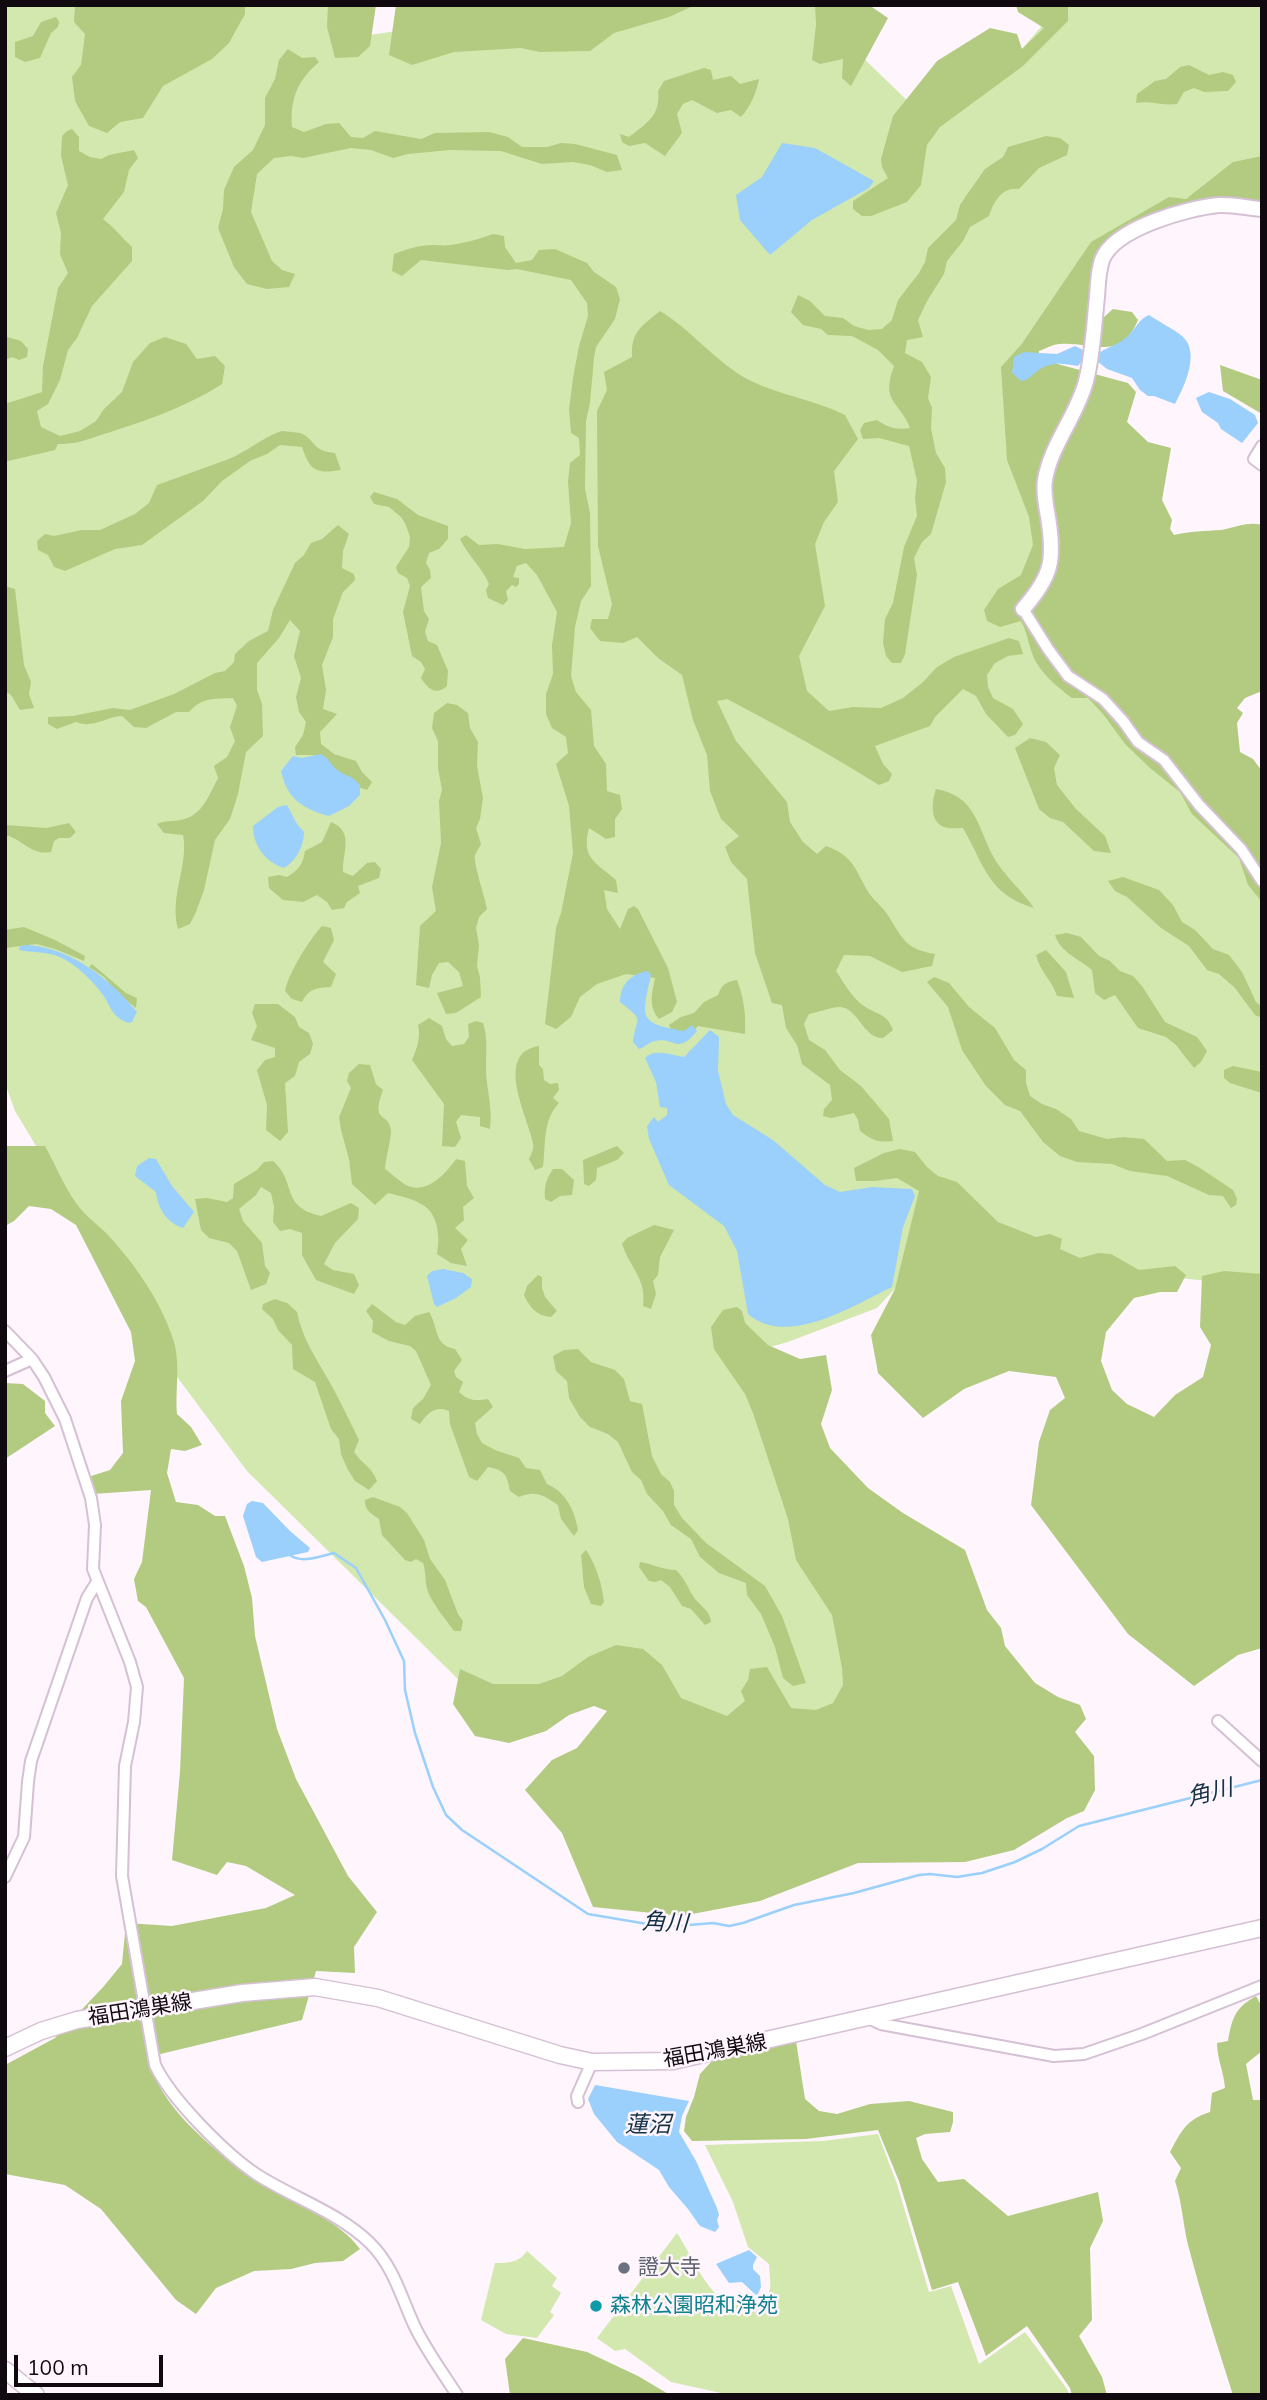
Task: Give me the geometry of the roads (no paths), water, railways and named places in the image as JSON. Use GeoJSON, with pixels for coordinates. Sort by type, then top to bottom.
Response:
{"type":"FeatureCollection","features":[{"type":"Feature","properties":{"kind":"main road","name":"福田鴻巣線"},"geometry":{"type":"LineString","coordinates":[[5,2048],[41,2031],[77,2020],[242,1993],[315,1987],[378,1998],[560,2055],[592,2062],[639,2063],[698,2057],[1262,1928]]}},
{"type":"Feature","properties":{"kind":"main road"},"geometry":{"type":"LineString","coordinates":[[5,2370],[36,2395]]}},
{"type":"Feature","properties":{"kind":"street"},"geometry":{"type":"LineString","coordinates":[[1262,209],[1223,205],[1193,209],[1146,225],[1113,244],[1103,258],[1098,273],[1086,379],[1081,397],[1050,459],[1045,482],[1045,502],[1052,545],[1049,571],[1038,592],[1023,609],[1068,676],[1103,699],[1124,721],[1138,742],[1164,760],[1195,800],[1241,849],[1262,881]]}},
{"type":"Feature","properties":{"kind":"street"},"geometry":{"type":"LineString","coordinates":[[1262,446],[1254,458],[1262,465]]}},
{"type":"Feature","properties":{"kind":"street"},"geometry":{"type":"LineString","coordinates":[[5,1331],[32,1359],[56,1399],[91,1498],[95,1525],[92,1559],[97,1581],[130,1662],[137,1688],[134,1722],[125,1766],[122,1876],[155,2066],[169,2090],[227,2152],[256,2174],[347,2225],[380,2253],[402,2292],[415,2327],[457,2395]]}},
{"type":"Feature","properties":{"kind":"street"},"geometry":{"type":"LineString","coordinates":[[5,1371],[32,1359]]}},
{"type":"Feature","properties":{"kind":"street"},"geometry":{"type":"LineString","coordinates":[[5,1877],[24,1838],[32,1762],[83,1610],[97,1581]]}},
{"type":"Feature","properties":{"kind":"street"},"geometry":{"type":"LineString","coordinates":[[1218,1721],[1262,1761]]}},
{"type":"Feature","properties":{"kind":"street"},"geometry":{"type":"LineString","coordinates":[[868,2018],[881,2024],[1054,2056],[1084,2054],[1176,2022],[1262,1986]]}},
{"type":"Feature","properties":{"kind":"street"},"geometry":{"type":"LineString","coordinates":[[578,2102],[577,2096],[592,2062]]}},
{"type":"Feature","properties":{"kind":"water"},"geometry":{"type":"Polygon","coordinates":[[[782,143],[815,148],[874,181],[869,188],[812,220],[770,255],[740,220],[736,195],[762,177],[782,143]]]}},
{"type":"Feature","properties":{"kind":"water"},"geometry":{"type":"Polygon","coordinates":[[[1149,315],[1182,336],[1188,343],[1191,360],[1189,370],[1175,404],[1148,396],[1132,378],[1107,369],[1097,361],[1082,361],[1078,366],[1051,365],[1021,381],[1012,373],[1014,357],[1024,352],[1057,354],[1075,346],[1086,354],[1095,355],[1117,344],[1149,315]]]}},
{"type":"Feature","properties":{"kind":"water"},"geometry":{"type":"Polygon","coordinates":[[[1209,392],[1230,399],[1255,415],[1258,423],[1242,443],[1202,412],[1196,398],[1209,392]]]}},
{"type":"Feature","properties":{"kind":"water"},"geometry":{"type":"Polygon","coordinates":[[[321,754],[360,785],[360,795],[349,806],[329,816],[311,810],[292,796],[281,771],[293,756],[302,758],[321,754]]]}},
{"type":"Feature","properties":{"kind":"water"},"geometry":{"type":"Polygon","coordinates":[[[287,805],[304,832],[298,853],[284,868],[271,862],[261,852],[255,840],[253,826],[278,807],[287,805]]]}},
{"type":"Feature","properties":{"kind":"water"},"geometry":{"type":"Polygon","coordinates":[[[20,946],[59,952],[102,977],[137,1012],[132,1022],[118,1017],[96,986],[73,964],[51,954],[19,950],[20,946]]]}},
{"type":"Feature","properties":{"kind":"water"},"geometry":{"type":"Polygon","coordinates":[[[648,971],[651,975],[646,1016],[658,1025],[684,1031],[692,1025],[697,1031],[685,1042],[680,1044],[661,1040],[639,1049],[633,1042],[637,1020],[620,1002],[622,990],[637,974],[648,971]]]}},
{"type":"Feature","properties":{"kind":"water"},"geometry":{"type":"Polygon","coordinates":[[[710,1030],[719,1037],[718,1071],[726,1104],[733,1115],[773,1140],[825,1185],[840,1192],[872,1187],[912,1189],[915,1196],[903,1227],[892,1287],[839,1313],[801,1325],[782,1327],[764,1323],[748,1314],[737,1251],[724,1226],[669,1185],[649,1139],[647,1126],[654,1117],[658,1122],[667,1115],[667,1108],[660,1107],[656,1082],[645,1058],[653,1053],[684,1057],[710,1030]]]}},
{"type":"Feature","properties":{"kind":"water"},"geometry":{"type":"Polygon","coordinates":[[[149,1158],[156,1159],[172,1186],[194,1212],[183,1228],[168,1218],[161,1209],[156,1192],[135,1176],[137,1166],[149,1158]]]}},
{"type":"Feature","properties":{"kind":"water"},"geometry":{"type":"Polygon","coordinates":[[[443,1269],[463,1273],[472,1279],[471,1287],[437,1307],[427,1276],[432,1271],[443,1269]]]}},
{"type":"Feature","properties":{"kind":"water"},"geometry":{"type":"Polygon","coordinates":[[[252,1501],[263,1503],[310,1548],[308,1552],[262,1562],[256,1557],[243,1516],[247,1504],[252,1501]]]}},
{"type":"Feature","properties":{"kind":"water","name":"蓮沼"},"geometry":{"type":"Polygon","coordinates":[[[595,2085],[689,2101],[679,2132],[696,2161],[717,2208],[719,2227],[715,2232],[700,2226],[659,2170],[617,2142],[594,2114],[588,2099],[595,2085]]]}},
{"type":"Feature","properties":{"kind":"water"},"geometry":{"type":"Polygon","coordinates":[[[749,2250],[757,2257],[753,2269],[760,2276],[761,2287],[757,2296],[742,2282],[729,2283],[716,2264],[749,2250]]]}},
{"type":"Feature","properties":{"kind":"waterway","name":"角川"},"geometry":{"type":"LineString","coordinates":[[290,1555],[306,1559],[334,1553],[356,1568],[404,1661],[405,1690],[415,1733],[433,1787],[446,1815],[462,1830],[588,1914],[665,1927],[713,1923],[729,1926],[794,1905],[854,1893],[919,1875],[957,1877],[982,1873],[1042,1849],[1079,1826],[1262,1780]]}},
{"type":"Feature","properties":{"kind":"place","name":"證大寺"},"geometry":{"type":"Point","coordinates":[624,2268]}},
{"type":"Feature","properties":{"kind":"place","name":"森林公園昭和浄苑"},"geometry":{"type":"Point","coordinates":[596,2306]}}]}
